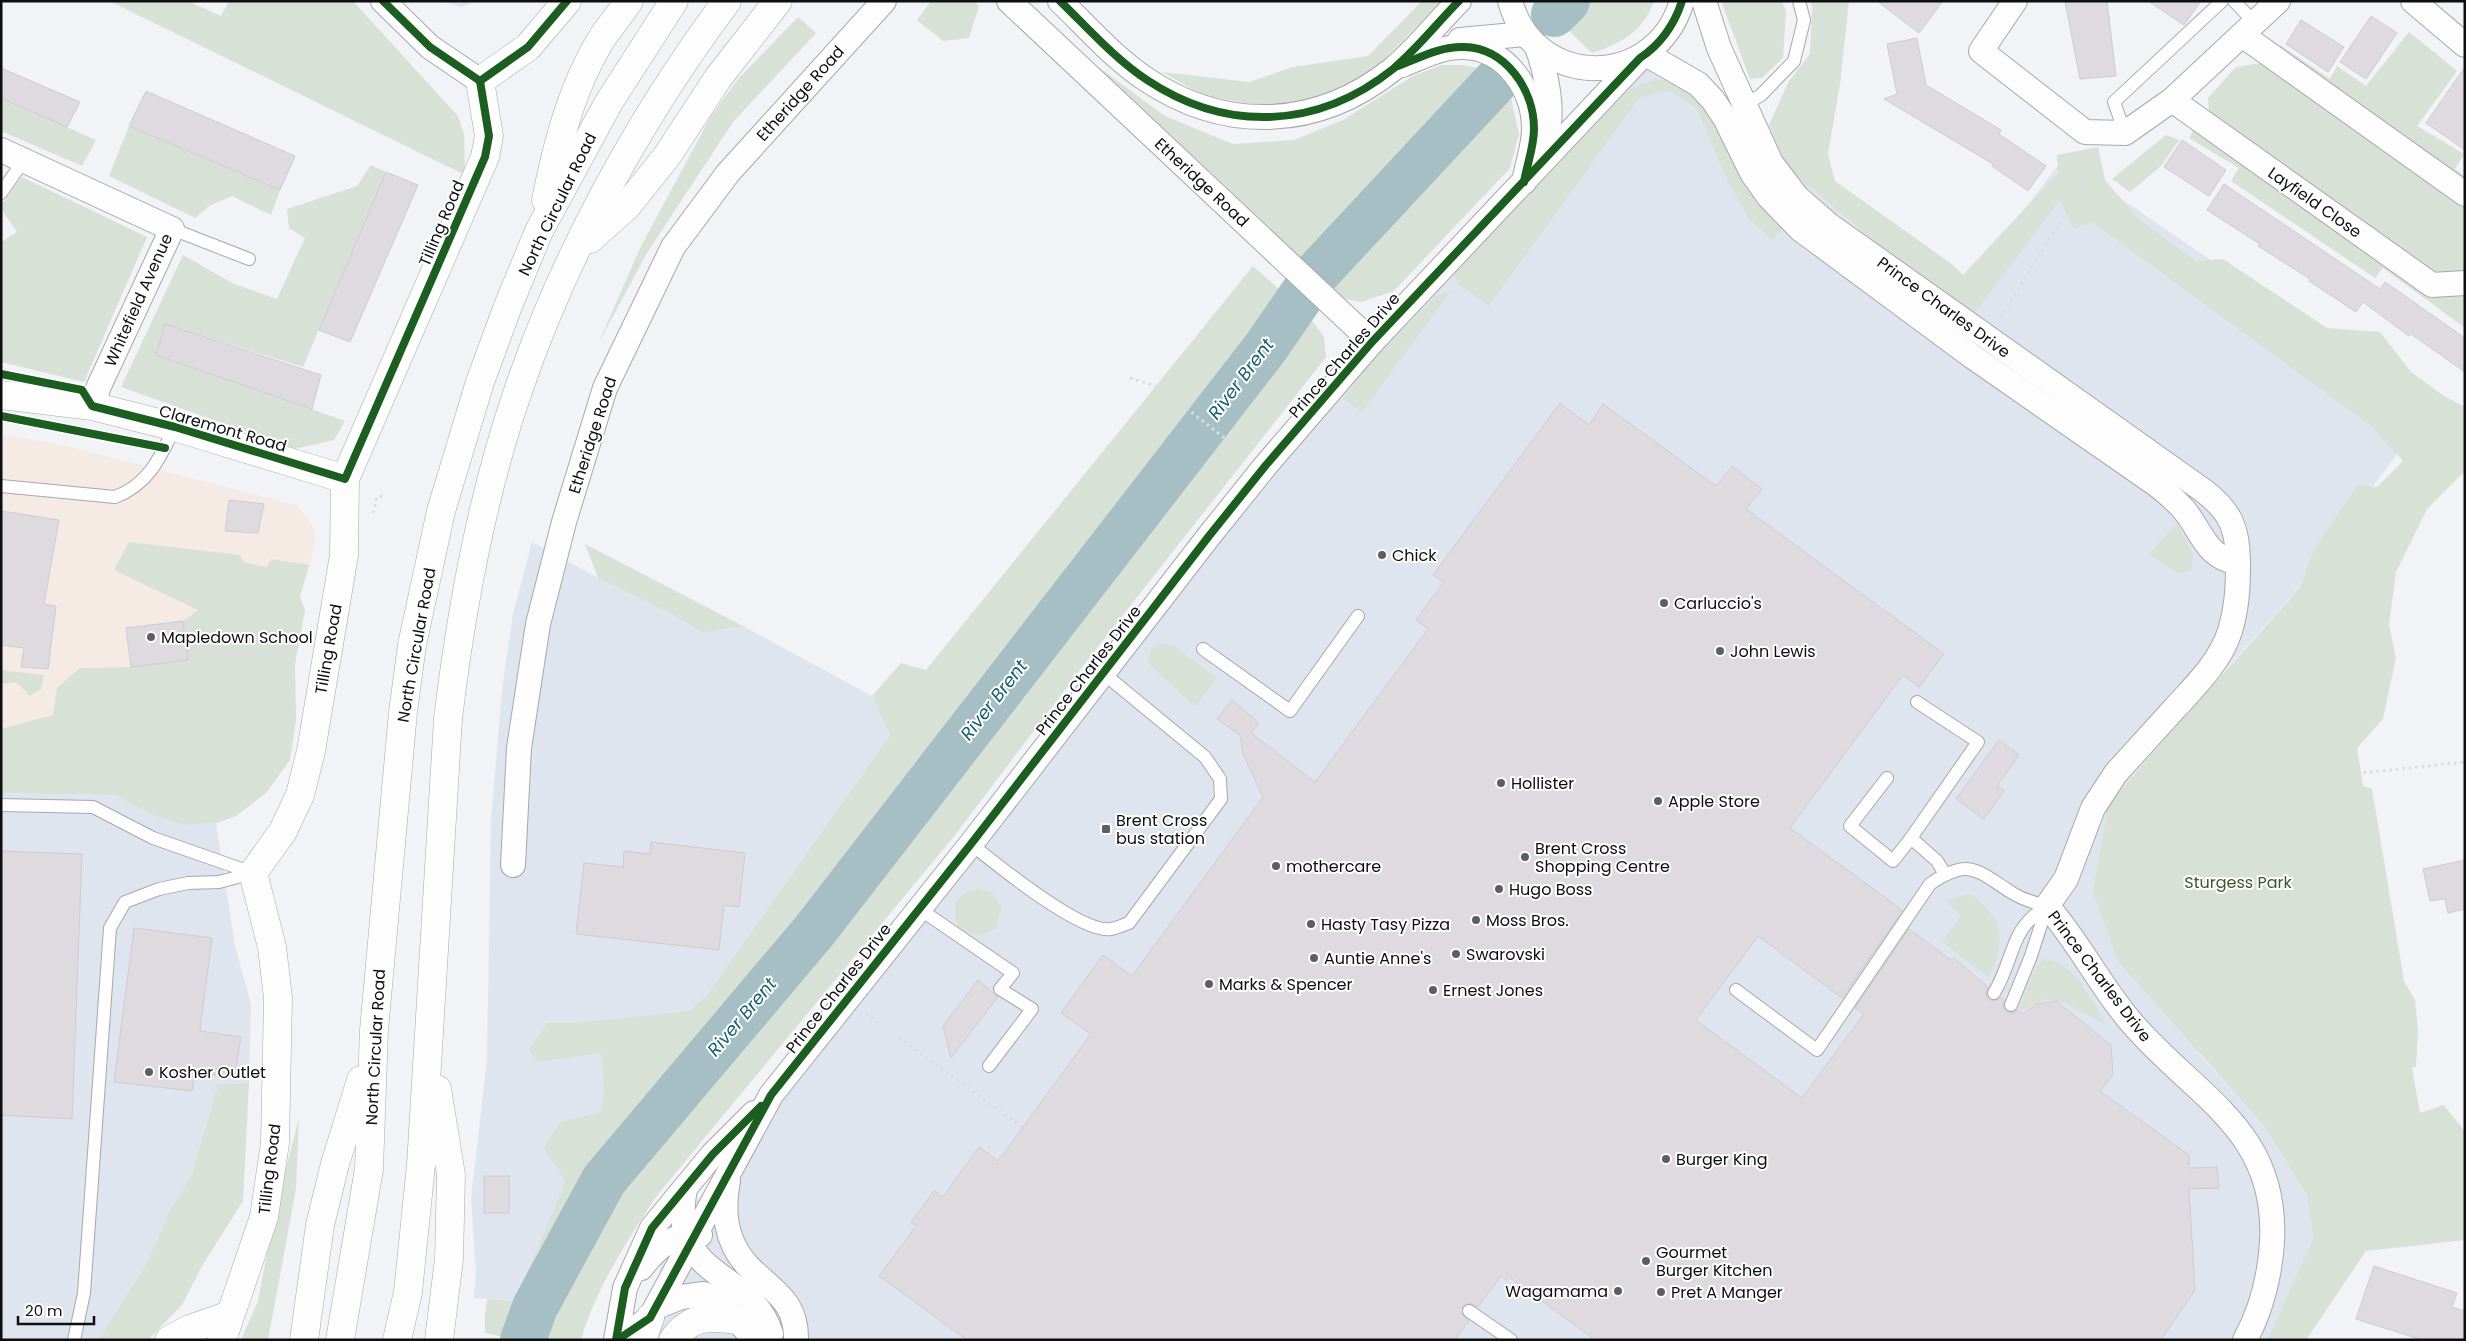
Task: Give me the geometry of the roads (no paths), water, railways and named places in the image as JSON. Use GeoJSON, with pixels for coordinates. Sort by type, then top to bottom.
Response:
{"type":"FeatureCollection","features":[{"type":"Feature","properties":{"kind":"main road"},"geometry":{"type":"LineString","coordinates":[[480,81],[528,47],[566,1]]}},
{"type":"Feature","properties":{"kind":"main road"},"geometry":{"type":"LineString","coordinates":[[540,231],[553,161],[577,90],[604,36],[629,1]]}},
{"type":"Feature","properties":{"kind":"main road","name":"North Circular Road"},"geometry":{"type":"LineString","coordinates":[[340,1340],[369,1169],[374,1030],[403,712],[412,645],[441,511],[480,382],[508,306],[540,231],[609,102],[674,1]]}},
{"type":"Feature","properties":{"kind":"main road"},"geometry":{"type":"LineString","coordinates":[[576,252],[627,206],[667,156],[718,78],[778,1]]}},
{"type":"Feature","properties":{"kind":"main road"},"geometry":{"type":"LineString","coordinates":[[397,1340],[410,1272],[421,1165],[448,719],[456,650],[494,468],[517,394],[545,320],[576,252],[644,124],[681,65],[726,3]]}},
{"type":"Feature","properties":{"kind":"main road","name":"Tilling Road"},"geometry":{"type":"LineString","coordinates":[[226,1327],[264,1217],[276,1143],[278,998],[272,947],[252,873],[283,831],[300,795],[311,751],[344,555],[345,479],[485,157],[489,136],[480,81]]}},
{"type":"Feature","properties":{"kind":"main road","name":"Claremont Road"},"geometry":{"type":"LineString","coordinates":[[1,395],[92,406],[175,427],[345,479]]}},
{"type":"Feature","properties":{"kind":"main road"},"geometry":{"type":"LineString","coordinates":[[304,1340],[320,1225],[335,1164],[353,1110],[374,1030]]}},
{"type":"Feature","properties":{"kind":"main road"},"geometry":{"type":"LineString","coordinates":[[429,1038],[450,1176],[450,1259],[439,1340]]}},
{"type":"Feature","properties":{"kind":"main road"},"geometry":{"type":"LineString","coordinates":[[673,1340],[686,1325],[705,1317],[743,1330]]}},
{"type":"Feature","properties":{"kind":"main road"},"geometry":{"type":"LineString","coordinates":[[169,1340],[190,1329],[226,1327]]}},
{"type":"Feature","properties":{"kind":"street"},"geometry":{"type":"LineString","coordinates":[[383,1],[430,47],[480,81]]}},
{"type":"Feature","properties":{"kind":"street","name":"Etheridge Road"},"geometry":{"type":"LineString","coordinates":[[513,864],[519,748],[538,624],[564,522],[605,388],[673,247],[728,173],[884,1]]}},
{"type":"Feature","properties":{"kind":"street","name":"Etheridge Road"},"geometry":{"type":"LineString","coordinates":[[1009,1],[1372,342]]}},
{"type":"Feature","properties":{"kind":"street"},"geometry":{"type":"LineString","coordinates":[[1059,1],[1089,76]]}},
{"type":"Feature","properties":{"kind":"street"},"geometry":{"type":"LineString","coordinates":[[1059,1],[1128,65],[1146,79],[1187,102],[1232,116],[1283,116],[1329,106],[1352,97],[1393,68],[1459,1]]}},
{"type":"Feature","properties":{"kind":"street","name":"Prince Charles Drive"},"geometry":{"type":"LineString","coordinates":[[1510,1],[1514,15],[1531,41],[1544,67],[1548,88],[1547,134],[1524,182]]}},
{"type":"Feature","properties":{"kind":"street"},"geometry":{"type":"LineString","coordinates":[[1393,68],[1462,39],[1531,41],[1560,62],[1586,69],[1614,67],[1643,56],[1661,41],[1677,18],[1682,1]]}},
{"type":"Feature","properties":{"kind":"street","name":"Prince Charles Drive"},"geometry":{"type":"LineString","coordinates":[[1704,1],[1719,48],[1735,111],[1757,180],[1769,197],[1800,229],[1973,356],[2156,485],[2184,509],[2210,549],[2227,561],[2238,563]]}},
{"type":"Feature","properties":{"kind":"street"},"geometry":{"type":"LineString","coordinates":[[2015,1],[1982,50],[2085,132],[2125,133],[2172,100],[2278,1]]}},
{"type":"Feature","properties":{"kind":"street"},"geometry":{"type":"LineString","coordinates":[[2413,1],[2457,38]]}},
{"type":"Feature","properties":{"kind":"street"},"geometry":{"type":"LineString","coordinates":[[2248,29],[2377,131],[2462,193]]}},
{"type":"Feature","properties":{"kind":"street"},"geometry":{"type":"LineString","coordinates":[[1438,50],[1463,47],[1480,49],[1498,58],[1518,76],[1530,103],[1534,130],[1524,182]]}},
{"type":"Feature","properties":{"kind":"street","name":"Prince Charles Drive"},"geometry":{"type":"LineString","coordinates":[[617,1340],[649,1322],[689,1239],[729,1174],[771,1096],[918,908],[971,844],[1266,466],[1372,342],[1643,56],[1698,84],[1713,100],[1735,111],[1797,197],[1829,224],[2217,502],[2228,515],[2235,530],[2239,546],[2239,587],[2236,610],[2229,633],[2219,654],[2206,673],[2108,785],[2093,808],[2066,879],[2047,906],[2063,924],[2130,1021],[2232,1121],[2254,1151],[2263,1168],[2272,1205],[2272,1252],[2267,1280],[2259,1307],[2245,1340]]}},
{"type":"Feature","properties":{"kind":"street","name":"Layfield Close"},"geometry":{"type":"LineString","coordinates":[[2172,100],[2432,285],[2461,285],[2465,283]]}},
{"type":"Feature","properties":{"kind":"street","name":"Whitefield Avenue"},"geometry":{"type":"LineString","coordinates":[[1,150],[172,229],[99,386],[92,406]]}},
{"type":"Feature","properties":{"kind":"street"},"geometry":{"type":"LineString","coordinates":[[617,1340],[625,1288],[652,1228],[712,1154],[771,1096]]}},
{"type":"Feature","properties":{"kind":"street","name":"Prince Charles Drive"},"geometry":{"type":"LineString","coordinates":[[729,1174],[725,1196],[728,1229],[732,1243],[747,1265],[788,1304],[795,1322],[796,1340]]}},
{"type":"Feature","properties":{"kind":"street"},"geometry":{"type":"LineString","coordinates":[[685,1188],[682,1224],[699,1258],[761,1312],[771,1334],[768,1340]]}},
{"type":"Feature","properties":{"kind":"street"},"geometry":{"type":"LineString","coordinates":[[625,1288],[662,1245],[689,1239],[714,1239],[747,1265]]}},
{"type":"Feature","properties":{"kind":"street"},"geometry":{"type":"LineString","coordinates":[[649,1322],[681,1296],[704,1294],[715,1298],[743,1330]]}},
{"type":"Feature","properties":{"kind":"lane"},"geometry":{"type":"LineString","coordinates":[[1735,111],[1761,95],[1794,62],[1804,20],[1799,1]]}},
{"type":"Feature","properties":{"kind":"lane"},"geometry":{"type":"LineString","coordinates":[[2125,133],[2114,102],[2222,1]]}},
{"type":"Feature","properties":{"kind":"lane"},"geometry":{"type":"LineString","coordinates":[[2234,1],[2248,29]]}},
{"type":"Feature","properties":{"kind":"lane"},"geometry":{"type":"LineString","coordinates":[[1,193],[24,160]]}},
{"type":"Feature","properties":{"kind":"lane"},"geometry":{"type":"LineString","coordinates":[[172,229],[249,259]]}},
{"type":"Feature","properties":{"kind":"lane"},"geometry":{"type":"LineString","coordinates":[[1,486],[114,497],[129,492],[142,482],[165,448],[175,427]]}},
{"type":"Feature","properties":{"kind":"lane"},"geometry":{"type":"LineString","coordinates":[[1203,650],[1290,711],[1358,616]]}},
{"type":"Feature","properties":{"kind":"lane"},"geometry":{"type":"LineString","coordinates":[[971,844],[1033,893],[1093,927],[1110,930],[1129,923],[1221,799],[1220,779],[1205,757],[1103,673]]}},
{"type":"Feature","properties":{"kind":"lane"},"geometry":{"type":"LineString","coordinates":[[1887,778],[1850,826],[1894,861],[1978,742],[1916,702]]}},
{"type":"Feature","properties":{"kind":"lane"},"geometry":{"type":"LineString","coordinates":[[1,805],[93,807],[153,838],[252,873]]}},
{"type":"Feature","properties":{"kind":"lane"},"geometry":{"type":"LineString","coordinates":[[1911,838],[1938,861],[1945,874]]}},
{"type":"Feature","properties":{"kind":"lane"},"geometry":{"type":"LineString","coordinates":[[1736,990],[1817,1050],[1930,884],[1945,874],[1959,869],[1972,870],[1988,875],[2016,895],[2047,906]]}},
{"type":"Feature","properties":{"kind":"lane"},"geometry":{"type":"LineString","coordinates":[[74,1340],[84,1293],[110,928],[125,902],[150,892],[188,882],[219,882],[252,873]]}},
{"type":"Feature","properties":{"kind":"lane"},"geometry":{"type":"LineString","coordinates":[[1994,993],[2004,974],[2022,927],[2033,915],[2047,906]]}},
{"type":"Feature","properties":{"kind":"lane"},"geometry":{"type":"LineString","coordinates":[[2011,1005],[2031,956],[2047,906]]}},
{"type":"Feature","properties":{"kind":"lane"},"geometry":{"type":"LineString","coordinates":[[918,908],[1013,973],[1000,989],[1032,1008],[990,1066]]}},
{"type":"Feature","properties":{"kind":"lane"},"geometry":{"type":"LineString","coordinates":[[1469,1311],[1511,1340]]}},
{"type":"Feature","properties":{"kind":"waterway","name":"River Brent"},"geometry":{"type":"LineString","coordinates":[[1554,14],[1567,1]]}},
{"type":"Feature","properties":{"kind":"waterway","name":"River Brent"},"geometry":{"type":"LineString","coordinates":[[523,1340],[535,1307],[604,1180],[815,930],[1266,347],[1317,273],[1496,81]]}},
{"type":"Feature","properties":{"kind":"place","name":"Chick"},"geometry":{"type":"Point","coordinates":[1382,555]}},
{"type":"Feature","properties":{"kind":"place","name":"Carluccio's"},"geometry":{"type":"Point","coordinates":[1664,603]}},
{"type":"Feature","properties":{"kind":"place","name":"Mapledown School"},"geometry":{"type":"Point","coordinates":[151,637]}},
{"type":"Feature","properties":{"kind":"place","name":"John Lewis"},"geometry":{"type":"Point","coordinates":[1720,651]}},
{"type":"Feature","properties":{"kind":"place","name":"Hollister"},"geometry":{"type":"Point","coordinates":[1501,783]}},
{"type":"Feature","properties":{"kind":"place","name":"Apple Store"},"geometry":{"type":"Point","coordinates":[1658,801]}},
{"type":"Feature","properties":{"kind":"place","name":"Brent Cross bus station"},"geometry":{"type":"Point","coordinates":[1106,829]}},
{"type":"Feature","properties":{"kind":"place","name":"Brent Cross Shopping Centre"},"geometry":{"type":"Point","coordinates":[1525,857]}},
{"type":"Feature","properties":{"kind":"place","name":"mothercare"},"geometry":{"type":"Point","coordinates":[1276,866]}},
{"type":"Feature","properties":{"kind":"place","name":"Hugo Boss"},"geometry":{"type":"Point","coordinates":[1499,889]}},
{"type":"Feature","properties":{"kind":"place","name":"Moss Bros."},"geometry":{"type":"Point","coordinates":[1476,920]}},
{"type":"Feature","properties":{"kind":"place","name":"Hasty Tasy Pizza"},"geometry":{"type":"Point","coordinates":[1311,924]}},
{"type":"Feature","properties":{"kind":"place","name":"Swarovski"},"geometry":{"type":"Point","coordinates":[1456,954]}},
{"type":"Feature","properties":{"kind":"place","name":"Auntie Anne's"},"geometry":{"type":"Point","coordinates":[1314,958]}},
{"type":"Feature","properties":{"kind":"place","name":"Marks & Spencer"},"geometry":{"type":"Point","coordinates":[1209,984]}},
{"type":"Feature","properties":{"kind":"place","name":"Ernest Jones"},"geometry":{"type":"Point","coordinates":[1433,990]}},
{"type":"Feature","properties":{"kind":"place","name":"Kosher Outlet"},"geometry":{"type":"Point","coordinates":[149,1072]}},
{"type":"Feature","properties":{"kind":"place","name":"Burger King"},"geometry":{"type":"Point","coordinates":[1666,1159]}},
{"type":"Feature","properties":{"kind":"place","name":"Gourmet Burger Kitchen"},"geometry":{"type":"Point","coordinates":[1646,1261]}},
{"type":"Feature","properties":{"kind":"place","name":"Wagamama"},"geometry":{"type":"Point","coordinates":[1618,1291]}},
{"type":"Feature","properties":{"kind":"place","name":"Pret A Manger"},"geometry":{"type":"Point","coordinates":[1661,1292]}},
{"type":"Feature","properties":{"kind":"park label","name":"Sturgess Park"},"geometry":{"type":"Point","coordinates":[2238,882]}}]}
